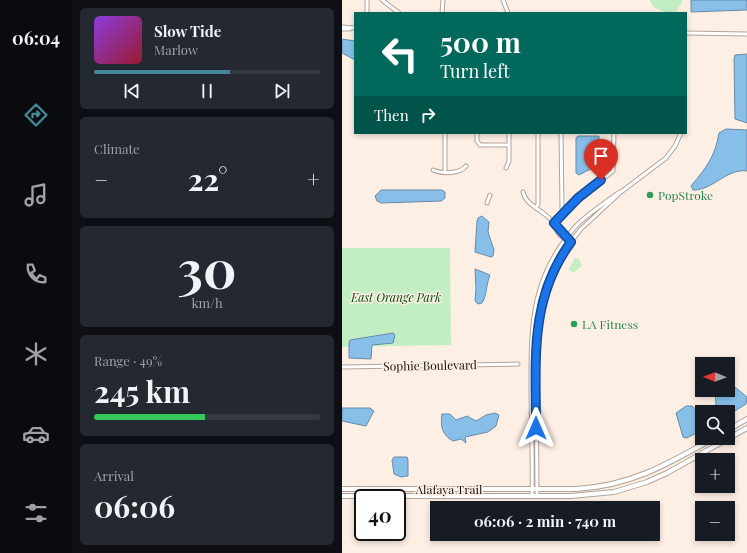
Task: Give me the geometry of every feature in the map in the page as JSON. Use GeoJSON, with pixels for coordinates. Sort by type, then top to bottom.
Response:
{"type":"FeatureCollection","features":[{"type":"Feature","properties":{"kind":"main road"},"geometry":{"type":"LineString","coordinates":[[735,426],[747,419]]}},
{"type":"Feature","properties":{"kind":"main road","name":"Alafaya Trail"},"geometry":{"type":"LineString","coordinates":[[735,434],[747,428]]}},
{"type":"Feature","properties":{"kind":"main road","name":"Alafaya Trail"},"geometry":{"type":"LineString","coordinates":[[384,489],[589,488],[634,479],[664,466],[702,445]]}},
{"type":"Feature","properties":{"kind":"main road","name":"Alafaya Trail"},"geometry":{"type":"LineString","coordinates":[[406,496],[589,495],[614,492],[635,486],[667,473],[716,445]]}},
{"type":"Feature","properties":{"kind":"main road","name":"Alafaya Trail"},"geometry":{"type":"LineString","coordinates":[[342,489],[354,489]]}},
{"type":"Feature","properties":{"kind":"main road","name":"Alafaya Trail"},"geometry":{"type":"LineString","coordinates":[[342,496],[354,496]]}},
{"type":"Feature","properties":{"kind":"street"},"geometry":{"type":"LineString","coordinates":[[367,0],[367,12]]}},
{"type":"Feature","properties":{"kind":"street"},"geometry":{"type":"LineString","coordinates":[[382,0],[398,12]]}},
{"type":"Feature","properties":{"kind":"street"},"geometry":{"type":"LineString","coordinates":[[442,0],[442,12]]}},
{"type":"Feature","properties":{"kind":"street"},"geometry":{"type":"LineString","coordinates":[[503,0],[508,12]]}},
{"type":"Feature","properties":{"kind":"street"},"geometry":{"type":"LineString","coordinates":[[342,28],[354,29]]}},
{"type":"Feature","properties":{"kind":"street"},"geometry":{"type":"LineString","coordinates":[[687,33],[747,34]]}},
{"type":"Feature","properties":{"kind":"street"},"geometry":{"type":"LineString","coordinates":[[445,134],[445,172]]}},
{"type":"Feature","properties":{"kind":"street"},"geometry":{"type":"LineString","coordinates":[[477,134],[477,141],[480,145],[509,145]]}},
{"type":"Feature","properties":{"kind":"street"},"geometry":{"type":"LineString","coordinates":[[506,168],[508,163],[509,134]]}},
{"type":"Feature","properties":{"kind":"street"},"geometry":{"type":"LineString","coordinates":[[536,208],[538,204],[538,134]]}},
{"type":"Feature","properties":{"kind":"street"},"geometry":{"type":"LineString","coordinates":[[561,134],[562,208],[564,213]]}},
{"type":"Feature","properties":{"kind":"street"},"geometry":{"type":"LineString","coordinates":[[554,224],[578,198],[613,171],[614,134]]}},
{"type":"Feature","properties":{"kind":"street"},"geometry":{"type":"LineString","coordinates":[[537,496],[536,336],[542,300],[554,269],[571,242],[589,220],[621,192],[666,158],[675,146],[681,134]]}},
{"type":"Feature","properties":{"kind":"street"},"geometry":{"type":"LineString","coordinates":[[433,170],[445,172],[460,171],[466,166]]}},
{"type":"Feature","properties":{"kind":"street"},"geometry":{"type":"LineString","coordinates":[[523,192],[526,199],[554,224],[557,232],[571,242]]}},
{"type":"Feature","properties":{"kind":"street"},"geometry":{"type":"LineString","coordinates":[[532,496],[531,333],[537,298],[549,267],[567,238],[581,221],[621,192]]}},
{"type":"Feature","properties":{"kind":"street"},"geometry":{"type":"LineString","coordinates":[[487,203],[490,195]]}},
{"type":"Feature","properties":{"kind":"street"},"geometry":{"type":"LineString","coordinates":[[537,298],[542,300]]}},
{"type":"Feature","properties":{"kind":"street","name":"Sophie Boulevard"},"geometry":{"type":"LineString","coordinates":[[342,366],[518,364]]}},
{"type":"Feature","properties":{"kind":"street"},"geometry":{"type":"LineString","coordinates":[[531,411],[534,415],[534,436],[537,441]]}},
{"type":"Feature","properties":{"kind":"street"},"geometry":{"type":"LineString","coordinates":[[634,479],[635,486]]}},
{"type":"Feature","properties":{"kind":"street"},"geometry":{"type":"LineString","coordinates":[[460,488],[460,496]]}},
{"type":"Feature","properties":{"kind":"green space"},"geometry":{"type":"Polygon","coordinates":[[[650,0],[683,0],[677,11],[665,12],[653,7],[650,0]]]}},
{"type":"Feature","properties":{"kind":"green space","name":"East Orange Park"},"geometry":{"type":"Polygon","coordinates":[[[342,248],[450,248],[451,345],[342,347],[342,248]]]}},
{"type":"Feature","properties":{"kind":"green space"},"geometry":{"type":"Polygon","coordinates":[[[575,258],[579,259],[582,266],[573,273],[569,269],[575,258]]]}},
{"type":"Feature","properties":{"kind":"water"},"geometry":{"type":"Polygon","coordinates":[[[691,0],[747,0],[747,10],[691,12],[691,0]]]}},
{"type":"Feature","properties":{"kind":"water"},"geometry":{"type":"Polygon","coordinates":[[[342,39],[354,41],[354,59],[342,53],[342,39]]]}},
{"type":"Feature","properties":{"kind":"water"},"geometry":{"type":"Polygon","coordinates":[[[747,54],[747,123],[735,119],[734,59],[735,55],[747,54]]]}},
{"type":"Feature","properties":{"kind":"water"},"geometry":{"type":"Polygon","coordinates":[[[726,129],[747,130],[747,171],[733,173],[707,187],[693,190],[691,186],[709,162],[715,149],[719,133],[726,129]]]}},
{"type":"Feature","properties":{"kind":"water"},"geometry":{"type":"Polygon","coordinates":[[[578,136],[599,136],[598,165],[579,175],[576,173],[576,138],[578,136]]]}},
{"type":"Feature","properties":{"kind":"water"},"geometry":{"type":"Polygon","coordinates":[[[381,190],[442,190],[445,192],[445,198],[441,201],[381,203],[377,201],[375,196],[381,190]]]}},
{"type":"Feature","properties":{"kind":"water"},"geometry":{"type":"Polygon","coordinates":[[[482,216],[489,222],[488,232],[494,250],[493,256],[491,257],[475,252],[477,221],[478,218],[482,216]]]}},
{"type":"Feature","properties":{"kind":"water"},"geometry":{"type":"Polygon","coordinates":[[[475,269],[490,275],[484,300],[482,303],[478,304],[475,301],[475,269]]]}},
{"type":"Feature","properties":{"kind":"water"},"geometry":{"type":"Polygon","coordinates":[[[393,333],[395,335],[393,343],[372,345],[371,359],[349,358],[350,340],[393,333]]]}},
{"type":"Feature","properties":{"kind":"water"},"geometry":{"type":"Polygon","coordinates":[[[735,387],[747,397],[746,404],[735,411],[735,405],[716,405],[715,397],[735,397],[735,387]]]}},
{"type":"Feature","properties":{"kind":"water"},"geometry":{"type":"Polygon","coordinates":[[[686,406],[692,406],[695,409],[695,434],[687,438],[683,437],[676,413],[686,406]]]}},
{"type":"Feature","properties":{"kind":"water"},"geometry":{"type":"Polygon","coordinates":[[[342,408],[370,408],[374,411],[366,426],[342,421],[342,408]]]}},
{"type":"Feature","properties":{"kind":"water"},"geometry":{"type":"Polygon","coordinates":[[[495,413],[499,415],[496,426],[488,432],[465,437],[466,443],[461,439],[453,441],[444,433],[441,422],[442,414],[450,414],[456,420],[467,416],[476,421],[486,415],[495,413]]]}},
{"type":"Feature","properties":{"kind":"water"},"geometry":{"type":"Polygon","coordinates":[[[394,457],[407,457],[408,476],[401,477],[394,474],[392,460],[394,457]]]}},
{"type":"Feature","properties":{"kind":"place","name":"PopStroke"},"geometry":{"type":"Point","coordinates":[650,195]}},
{"type":"Feature","properties":{"kind":"place","name":"LA Fitness"},"geometry":{"type":"Point","coordinates":[574,324]}},
{"type":"Feature","properties":{"kind":"route"},"geometry":{"type":"LineString","coordinates":[[536,428],[536,342],[539,311],[543,295],[552,273],[560,256],[571,242],[554,223],[578,198],[601,180]]}}]}
